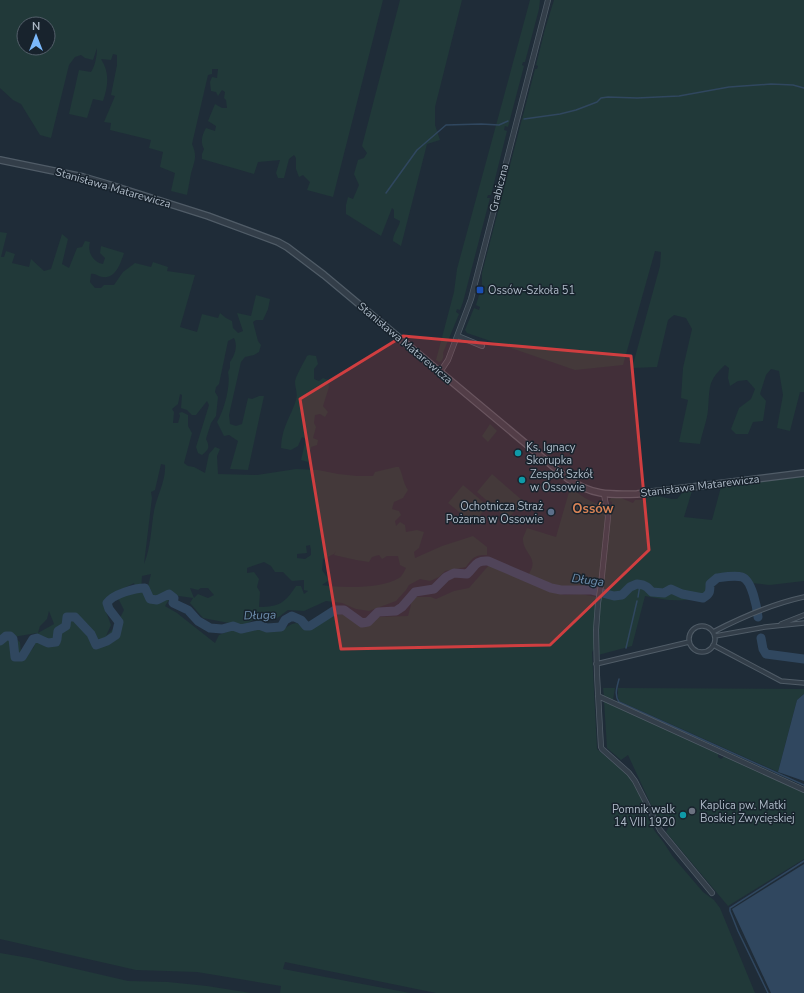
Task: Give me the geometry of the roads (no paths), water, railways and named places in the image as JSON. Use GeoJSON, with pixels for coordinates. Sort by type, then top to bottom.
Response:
{"type":"FeatureCollection","features":[{"type":"Feature","properties":{"kind":"street","name":"Grabiczna"},"geometry":{"type":"LineString","coordinates":[[440,372],[458,336],[471,299],[548,0]]}},
{"type":"Feature","properties":{"kind":"street","name":"Stanisława Matarewicza"},"geometry":{"type":"LineString","coordinates":[[0,160],[83,177],[107,184],[208,216],[278,242],[287,247],[324,275],[567,478],[584,488],[604,494],[637,494],[804,473]]}},
{"type":"Feature","properties":{"kind":"street"},"geometry":{"type":"LineString","coordinates":[[458,336],[482,346]]}},
{"type":"Feature","properties":{"kind":"street"},"geometry":{"type":"LineString","coordinates":[[604,494],[608,517],[598,603],[596,664],[602,749],[632,777],[660,830],[712,893]]}},
{"type":"Feature","properties":{"kind":"street"},"geometry":{"type":"LineString","coordinates":[[714,634],[748,615],[804,597]]}},
{"type":"Feature","properties":{"kind":"street"},"geometry":{"type":"LineString","coordinates":[[778,625],[804,615]]}},
{"type":"Feature","properties":{"kind":"street"},"geometry":{"type":"LineString","coordinates":[[714,634],[804,623]]}},
{"type":"Feature","properties":{"kind":"street"},"geometry":{"type":"LineString","coordinates":[[706,626],[714,634],[713,645],[709,650],[700,652],[692,648],[689,642],[690,632],[697,627],[706,626]]}},
{"type":"Feature","properties":{"kind":"street"},"geometry":{"type":"LineString","coordinates":[[596,664],[689,642]]}},
{"type":"Feature","properties":{"kind":"street"},"geometry":{"type":"LineString","coordinates":[[713,645],[781,681],[804,683]]}},
{"type":"Feature","properties":{"kind":"street"},"geometry":{"type":"LineString","coordinates":[[598,696],[804,790]]}},
{"type":"Feature","properties":{"kind":"water"},"geometry":{"type":"Polygon","coordinates":[[[804,694],[804,781],[778,772],[797,700],[804,694]]]}},
{"type":"Feature","properties":{"kind":"water"},"geometry":{"type":"Polygon","coordinates":[[[804,864],[804,993],[771,993],[732,909],[804,864]]]}},
{"type":"Feature","properties":{"kind":"waterway"},"geometry":{"type":"LineString","coordinates":[[524,119],[560,114],[576,110],[597,102],[601,98],[608,97],[637,98],[679,96],[729,87],[771,84],[793,85],[804,88]]}},
{"type":"Feature","properties":{"kind":"waterway"},"geometry":{"type":"LineString","coordinates":[[386,193],[417,150],[446,125],[499,125],[508,121]]}},
{"type":"Feature","properties":{"kind":"waterway","name":"Długa"},"geometry":{"type":"LineString","coordinates":[[0,641],[6,636],[10,636],[13,639],[15,657],[22,657],[33,639],[37,638],[48,643],[56,642],[58,631],[66,626],[67,617],[75,617],[91,634],[96,645],[107,641],[116,635],[119,622],[109,609],[107,603],[114,597],[124,592],[145,588],[150,599],[157,600],[169,594],[174,598],[173,603],[188,610],[198,621],[210,628],[222,629],[233,626],[241,629],[259,625],[267,628],[281,627],[285,620],[292,616],[301,620],[306,626],[310,626],[335,610],[344,610],[362,623],[368,622],[378,612],[396,611],[402,607],[415,592],[434,589],[446,577],[454,573],[467,574],[476,564],[484,561],[488,561],[551,588],[561,590],[591,590],[614,596],[622,595],[630,587],[637,584],[647,587],[652,592],[664,593],[671,589],[682,594],[703,598],[709,592],[710,584],[717,578],[739,576],[746,579],[749,583],[758,617]]}},
{"type":"Feature","properties":{"kind":"waterway"},"geometry":{"type":"LineString","coordinates":[[638,597],[640,585]]}},
{"type":"Feature","properties":{"kind":"waterway"},"geometry":{"type":"LineString","coordinates":[[626,648],[637,601]]}},
{"type":"Feature","properties":{"kind":"waterway","name":"Długa"},"geometry":{"type":"LineString","coordinates":[[761,638],[763,649],[766,654],[804,659]]}},
{"type":"Feature","properties":{"kind":"waterway"},"geometry":{"type":"LineString","coordinates":[[619,679],[616,694],[619,702],[804,785]]}},
{"type":"Feature","properties":{"kind":"waterway"},"geometry":{"type":"LineString","coordinates":[[768,993],[738,931],[730,908],[804,861]]}},
{"type":"Feature","properties":{"kind":"place","name":"Ossów-Szkoła 51"},"geometry":{"type":"Point","coordinates":[480,290]}},
{"type":"Feature","properties":{"kind":"place","name":"Ks. Ignacy Skorupka"},"geometry":{"type":"Point","coordinates":[518,453]}},
{"type":"Feature","properties":{"kind":"place","name":"Zespół Szkół w Ossowie"},"geometry":{"type":"Point","coordinates":[522,480]}},
{"type":"Feature","properties":{"kind":"place","name":"Ochotnicza Straż Pożarna w Ossowie"},"geometry":{"type":"Point","coordinates":[551,512]}},
{"type":"Feature","properties":{"kind":"place","name":"Kaplica pw. Matki Boskiej Zwycięskiej"},"geometry":{"type":"Point","coordinates":[692,811]}},
{"type":"Feature","properties":{"kind":"place","name":"Pomnik walk 14 VIII 1920"},"geometry":{"type":"Point","coordinates":[683,815]}},
{"type":"Feature","properties":{"kind":"district","name":"Ossów"},"geometry":{"type":"Point","coordinates":[593,509]}}]}
